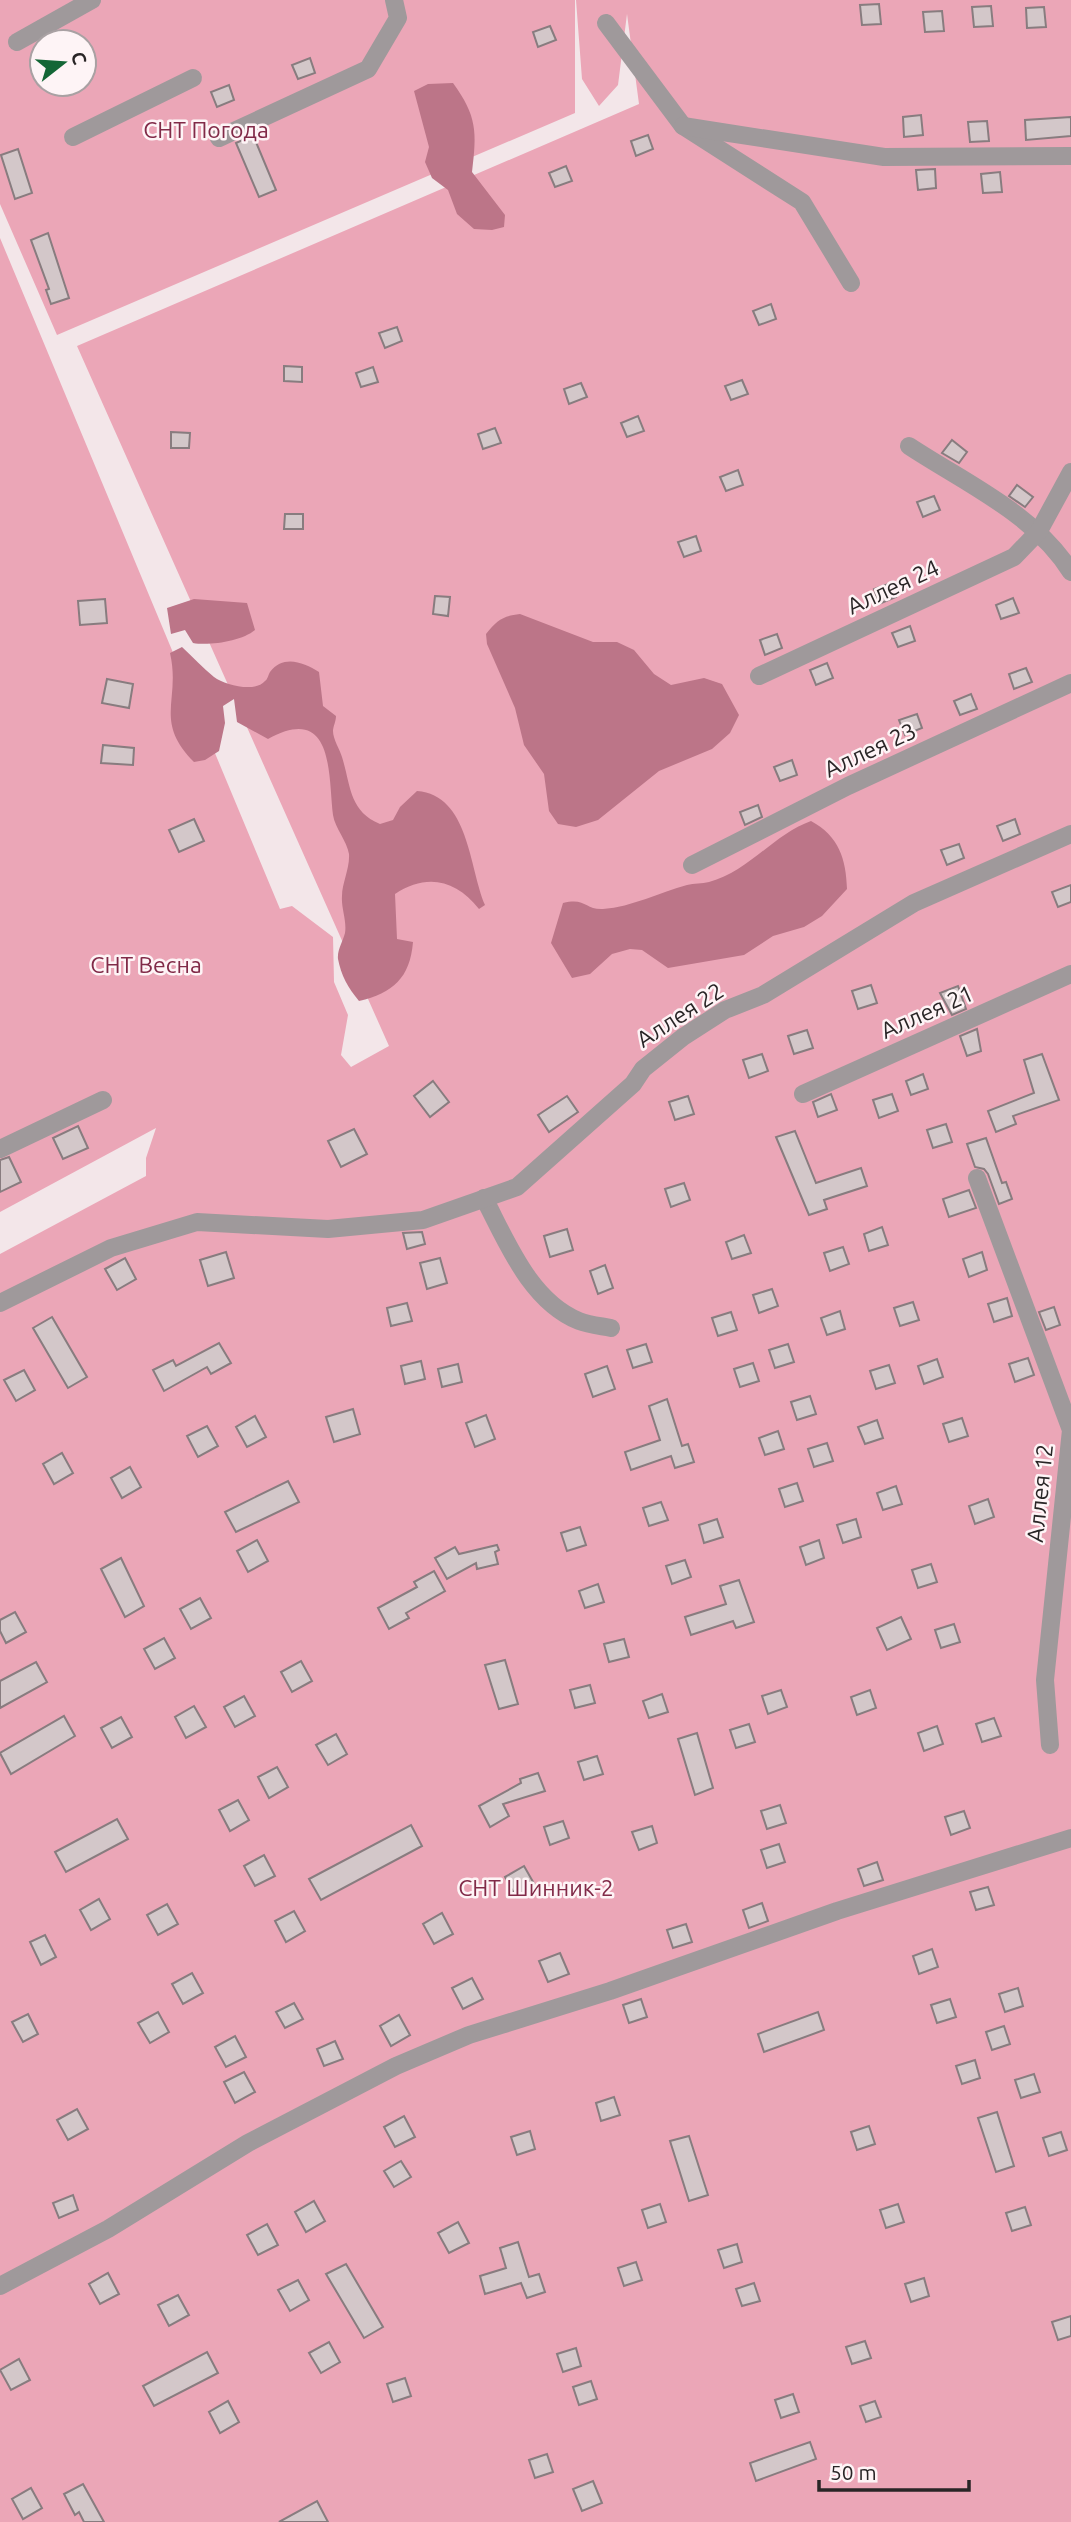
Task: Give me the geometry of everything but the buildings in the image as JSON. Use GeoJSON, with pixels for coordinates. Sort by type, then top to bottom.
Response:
{"type":"FeatureCollection","features":[{"type":"Feature","properties":{"kind":"street"},"geometry":{"type":"LineString","coordinates":[[17,42],[92,0]]}},
{"type":"Feature","properties":{"kind":"street"},"geometry":{"type":"LineString","coordinates":[[219,138],[368,69],[398,18],[394,0]]}},
{"type":"Feature","properties":{"kind":"street"},"geometry":{"type":"LineString","coordinates":[[606,23],[683,126],[802,202],[851,284]]}},
{"type":"Feature","properties":{"kind":"street"},"geometry":{"type":"LineString","coordinates":[[73,137],[193,78]]}},
{"type":"Feature","properties":{"kind":"street"},"geometry":{"type":"LineString","coordinates":[[683,126],[884,157],[1071,156]]}},
{"type":"Feature","properties":{"kind":"street"},"geometry":{"type":"LineString","coordinates":[[909,446],[1039,531],[1057,550],[1071,572]]}},
{"type":"Feature","properties":{"kind":"street","name":"Аллея 24"},"geometry":{"type":"LineString","coordinates":[[759,676],[1014,558],[1039,531],[1071,472]]}},
{"type":"Feature","properties":{"kind":"street","name":"Аллея 23"},"geometry":{"type":"LineString","coordinates":[[692,865],[848,786],[1071,683]]}},
{"type":"Feature","properties":{"kind":"street","name":"Аллея 22"},"geometry":{"type":"LineString","coordinates":[[0,1303],[111,1248],[197,1222],[328,1229],[423,1220],[517,1187],[633,1084],[643,1069],[682,1037],[725,1010],[763,995],[914,903],[1071,834]]}},
{"type":"Feature","properties":{"kind":"street","name":"Аллея 21"},"geometry":{"type":"LineString","coordinates":[[803,1094],[1071,974]]}},
{"type":"Feature","properties":{"kind":"street"},"geometry":{"type":"LineString","coordinates":[[0,1149],[103,1100]]}},
{"type":"Feature","properties":{"kind":"street","name":"Аллея 12"},"geometry":{"type":"LineString","coordinates":[[977,1178],[1071,1430],[1045,1680],[1049,1745]]}},
{"type":"Feature","properties":{"kind":"street"},"geometry":{"type":"LineString","coordinates":[[484,1198],[517,1259],[544,1298],[579,1321],[611,1328]]}},
{"type":"Feature","properties":{"kind":"street"},"geometry":{"type":"LineString","coordinates":[[0,2286],[108,2229],[248,2143],[396,2066],[469,2035],[610,1991],[837,1911],[1071,1838]]}},
{"type":"Feature","properties":{"kind":"green space","name":"СНТ Погода"},"geometry":{"type":"Polygon","coordinates":[[[0,0],[575,0],[575,113],[57,335],[0,204],[0,0]]]}},
{"type":"Feature","properties":{"kind":"green space","name":"СНТ Шинник-2"},"geometry":{"type":"Polygon","coordinates":[[[576,0],[1071,0],[1071,2522],[0,2522],[0,1254],[146,1176],[146,1158],[156,1128],[0,1212],[0,238],[280,909],[292,906],[333,937],[334,982],[348,1015],[341,1055],[351,1067],[389,1046],[77,346],[639,104],[627,14],[618,85],[599,106],[582,79],[576,0]]]}},
{"type":"Feature","properties":{"kind":"shaded area"},"geometry":{"type":"Polygon","coordinates":[[[453,83],[471,115],[475,135],[472,172],[505,215],[504,227],[492,230],[474,229],[457,214],[448,190],[432,178],[425,162],[429,147],[414,91],[428,84],[453,83]]]}},
{"type":"Feature","properties":{"kind":"shaded area"},"geometry":{"type":"Polygon","coordinates":[[[194,599],[247,603],[255,630],[234,640],[208,644],[193,643],[185,630],[171,634],[167,608],[194,599]]]}},
{"type":"Feature","properties":{"kind":"shaded area"},"geometry":{"type":"Polygon","coordinates":[[[520,614],[593,642],[617,642],[634,650],[654,674],[671,685],[704,678],[722,684],[739,715],[730,733],[712,749],[659,771],[598,820],[576,827],[558,824],[549,811],[544,774],[524,745],[515,708],[487,644],[486,634],[494,625],[501,619],[520,614]]]}},
{"type":"Feature","properties":{"kind":"shaded area"},"geometry":{"type":"Polygon","coordinates":[[[182,647],[214,677],[240,686],[260,685],[281,663],[301,663],[319,672],[323,706],[336,716],[334,737],[353,796],[362,812],[380,824],[393,820],[400,807],[417,791],[434,795],[447,805],[457,819],[485,905],[479,909],[461,891],[440,883],[418,883],[395,894],[397,939],[413,942],[404,974],[390,988],[359,1001],[339,965],[338,952],[345,933],[342,891],[349,854],[334,820],[328,764],[317,737],[306,730],[290,730],[268,739],[237,722],[234,699],[223,706],[225,723],[219,751],[205,760],[194,762],[174,734],[171,722],[173,670],[170,653],[182,647]]]}},
{"type":"Feature","properties":{"kind":"shaded area"},"geometry":{"type":"Polygon","coordinates":[[[811,821],[828,834],[839,849],[845,868],[847,889],[822,916],[804,927],[773,936],[744,955],[668,968],[642,950],[630,949],[612,954],[590,974],[572,978],[551,943],[563,903],[576,902],[597,909],[614,908],[687,885],[709,882],[736,870],[785,835],[811,821]]]}},
{"type":"Feature","properties":{"kind":"park label","name":"СНТ Весна"},"geometry":{"type":"Point","coordinates":[146,965]}}]}
